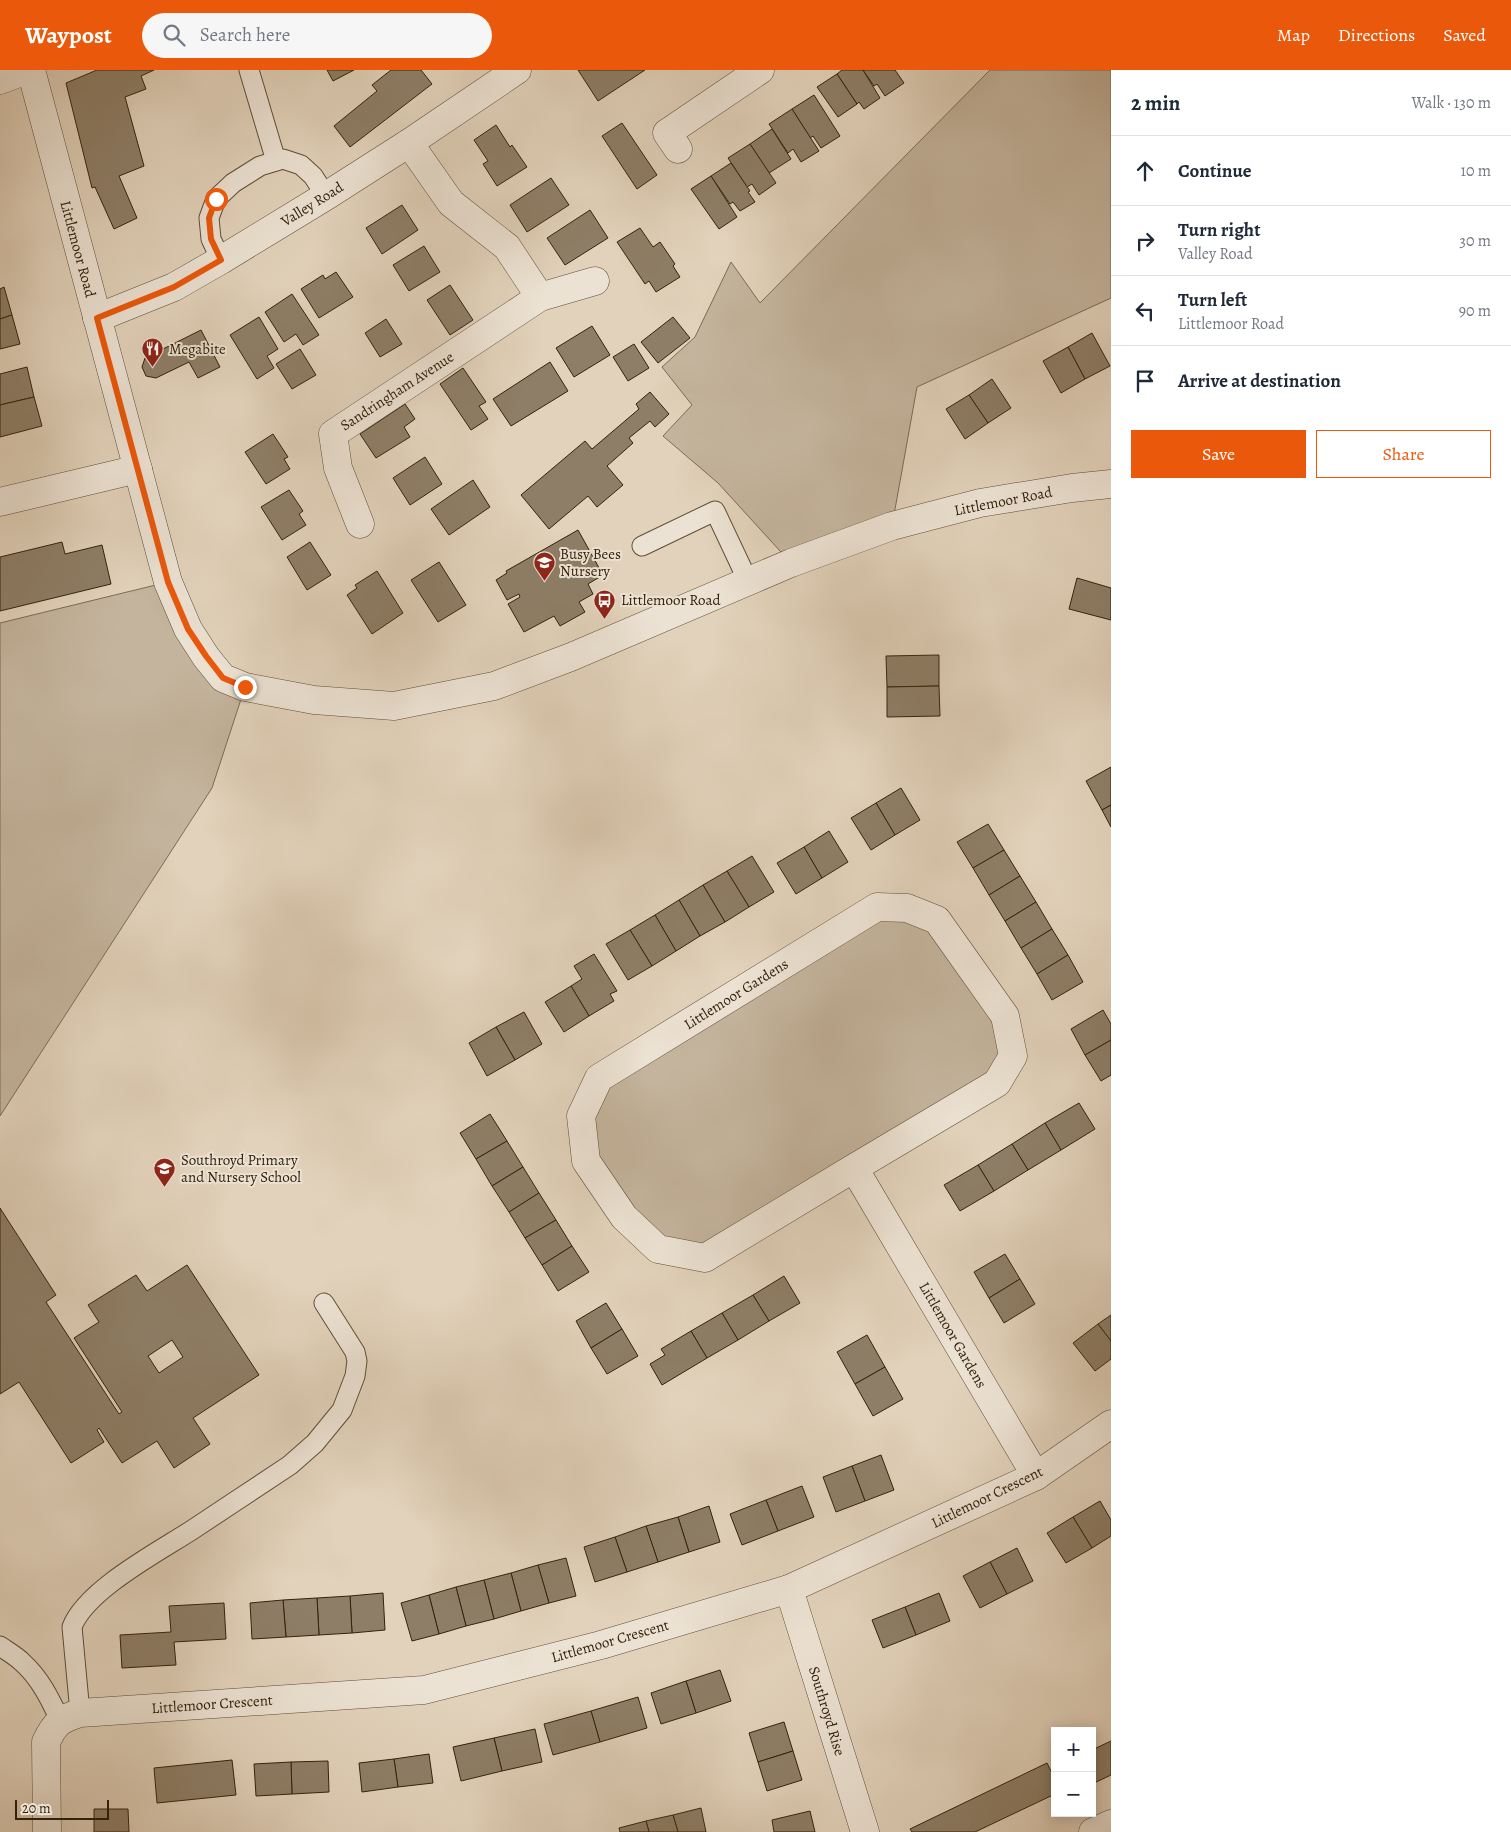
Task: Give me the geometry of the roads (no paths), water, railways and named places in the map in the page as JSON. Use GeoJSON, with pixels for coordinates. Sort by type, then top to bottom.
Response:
{"type":"FeatureCollection","features":[{"type":"Feature","properties":{"kind":"street"},"geometry":{"type":"LineString","coordinates":[[0,80],[27,70]]}},
{"type":"Feature","properties":{"kind":"street","name":"Littlemoor Road"},"geometry":{"type":"LineString","coordinates":[[31,70],[168,582],[188,629],[206,656],[223,678],[245,687],[314,700],[394,706],[494,686],[571,657],[791,563],[892,526],[971,505],[1111,484]]}},
{"type":"Feature","properties":{"kind":"street","name":"Valley Road"},"geometry":{"type":"LineString","coordinates":[[97,318],[174,287],[221,260],[409,143],[517,70]]}},
{"type":"Feature","properties":{"kind":"street"},"geometry":{"type":"LineString","coordinates":[[678,149],[667,133],[748,73]]}},
{"type":"Feature","properties":{"kind":"street"},"geometry":{"type":"LineString","coordinates":[[409,143],[451,204],[507,247],[540,297]]}},
{"type":"Feature","properties":{"kind":"street","name":"Sandringham Avenue"},"geometry":{"type":"LineString","coordinates":[[360,524],[338,468],[334,434],[540,297],[596,281]]}},
{"type":"Feature","properties":{"kind":"street"},"geometry":{"type":"LineString","coordinates":[[0,502],[138,469]]}},
{"type":"Feature","properties":{"kind":"street","name":"Littlemoor Gardens"},"geometry":{"type":"LineString","coordinates":[[877,907],[907,908],[937,920],[1005,1016],[1013,1056],[997,1082],[854,1168],[705,1258],[658,1249],[624,1217],[586,1161],[581,1116],[600,1078],[877,907]]}},
{"type":"Feature","properties":{"kind":"street","name":"Littlemoor Gardens"},"geometry":{"type":"LineString","coordinates":[[854,1168],[1036,1476]]}},
{"type":"Feature","properties":{"kind":"street","name":"Littlemoor Crescent"},"geometry":{"type":"LineString","coordinates":[[69,1717],[424,1690],[601,1645],[789,1589],[1036,1476],[1111,1424]]}},
{"type":"Feature","properties":{"kind":"street","name":"Southroyd Rise"},"geometry":{"type":"LineString","coordinates":[[789,1589],[866,1832]]}},
{"type":"Feature","properties":{"kind":"street"},"geometry":{"type":"LineString","coordinates":[[47,1832],[46,1742],[52,1730],[69,1717]]}},
{"type":"Feature","properties":{"kind":"street"},"geometry":{"type":"LineString","coordinates":[[1093,1832],[1111,1824]]}},
{"type":"Feature","properties":{"kind":"lane"},"geometry":{"type":"LineString","coordinates":[[249,70],[276,161]]}},
{"type":"Feature","properties":{"kind":"lane"},"geometry":{"type":"LineString","coordinates":[[221,260],[211,239],[209,218],[216,199],[233,183],[260,166],[283,159],[301,164],[313,176],[326,196]]}},
{"type":"Feature","properties":{"kind":"lane"},"geometry":{"type":"LineString","coordinates":[[642,546],[715,511],[748,581]]}},
{"type":"Feature","properties":{"kind":"lane"},"geometry":{"type":"LineString","coordinates":[[69,1717],[72,1627],[80,1612],[110,1584],[290,1465],[315,1443],[342,1410],[355,1376],[357,1361],[355,1352],[324,1303]]}},
{"type":"Feature","properties":{"kind":"lane"},"geometry":{"type":"LineString","coordinates":[[0,1646],[22,1660],[69,1717]]}},
{"type":"Feature","properties":{"kind":"place","name":"Megabite"},"geometry":{"type":"Point","coordinates":[153,368]}},
{"type":"Feature","properties":{"kind":"place","name":"Busy Bees Nursery"},"geometry":{"type":"Point","coordinates":[544,582]}},
{"type":"Feature","properties":{"kind":"place","name":"Littlemoor Road"},"geometry":{"type":"Point","coordinates":[605,619]}},
{"type":"Feature","properties":{"kind":"place","name":"Southroyd Primary and Nursery School"},"geometry":{"type":"Point","coordinates":[165,1188]}}]}
